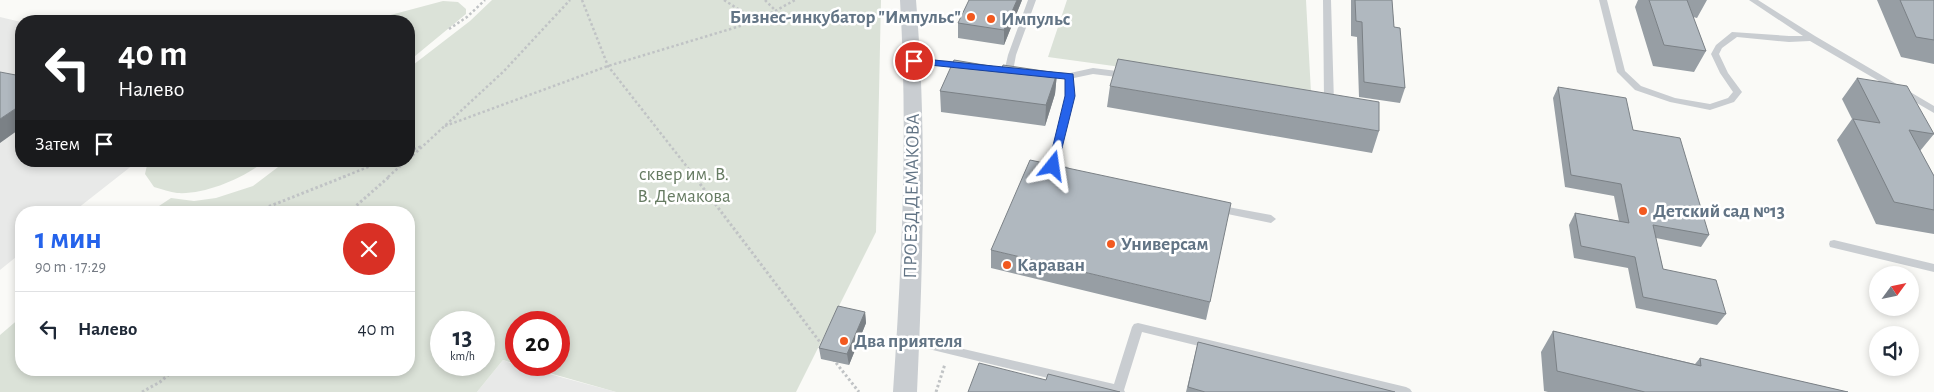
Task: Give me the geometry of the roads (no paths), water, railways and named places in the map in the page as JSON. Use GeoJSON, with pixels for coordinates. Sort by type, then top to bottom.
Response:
{"type":"FeatureCollection","features":[{"type":"Feature","properties":{"kind":"street","name":"ПРОЕЗД ДЕМАКОВА"},"geometry":{"type":"LineString","coordinates":[[905,392],[915,181],[914,61],[908,0]]}},
{"type":"Feature","properties":{"kind":"lane"},"geometry":{"type":"LineString","coordinates":[[992,69],[1014,72],[1012,55],[1032,0]]}},
{"type":"Feature","properties":{"kind":"lane"},"geometry":{"type":"LineString","coordinates":[[1319,102],[1329,103],[1327,0]]}},
{"type":"Feature","properties":{"kind":"lane"},"geometry":{"type":"LineString","coordinates":[[1603,0],[1621,72],[1638,88],[1673,100],[1710,107],[1730,100],[1738,92],[1724,73],[1715,54],[1719,47],[1735,34],[1789,39],[1812,38]]}},
{"type":"Feature","properties":{"kind":"lane"},"geometry":{"type":"LineString","coordinates":[[1753,0],[1812,38],[1930,102],[1934,110]]}},
{"type":"Feature","properties":{"kind":"lane"},"geometry":{"type":"LineString","coordinates":[[914,61],[974,67]]}},
{"type":"Feature","properties":{"kind":"lane"},"geometry":{"type":"LineString","coordinates":[[1035,73],[1070,76],[1093,71],[1135,77]]}},
{"type":"Feature","properties":{"kind":"lane"},"geometry":{"type":"LineString","coordinates":[[1070,76],[1070,96],[1053,166],[1077,171]]}},
{"type":"Feature","properties":{"kind":"lane"},"geometry":{"type":"LineString","coordinates":[[1209,207],[1271,219]]}},
{"type":"Feature","properties":{"kind":"lane"},"geometry":{"type":"LineString","coordinates":[[1834,244],[1934,268]]}},
{"type":"Feature","properties":{"kind":"lane"},"geometry":{"type":"LineString","coordinates":[[908,340],[1118,391],[1138,327],[1406,392]]}},
{"type":"Feature","properties":{"kind":"place","name":"Бизнес-инкубатор \"Импульс\""},"geometry":{"type":"Point","coordinates":[971,17]}},
{"type":"Feature","properties":{"kind":"place","name":"Импульс"},"geometry":{"type":"Point","coordinates":[991,19]}},
{"type":"Feature","properties":{"kind":"place","name":"Детский сад №13"},"geometry":{"type":"Point","coordinates":[1643,211]}},
{"type":"Feature","properties":{"kind":"place","name":"Универсам"},"geometry":{"type":"Point","coordinates":[1111,244]}},
{"type":"Feature","properties":{"kind":"place","name":"Караван"},"geometry":{"type":"Point","coordinates":[1007,265]}},
{"type":"Feature","properties":{"kind":"place","name":"Два приятеля"},"geometry":{"type":"Point","coordinates":[844,341]}},
{"type":"Feature","properties":{"kind":"park label","name":"сквер им. В. В. Демакова"},"geometry":{"type":"Point","coordinates":[684,185]}}]}
